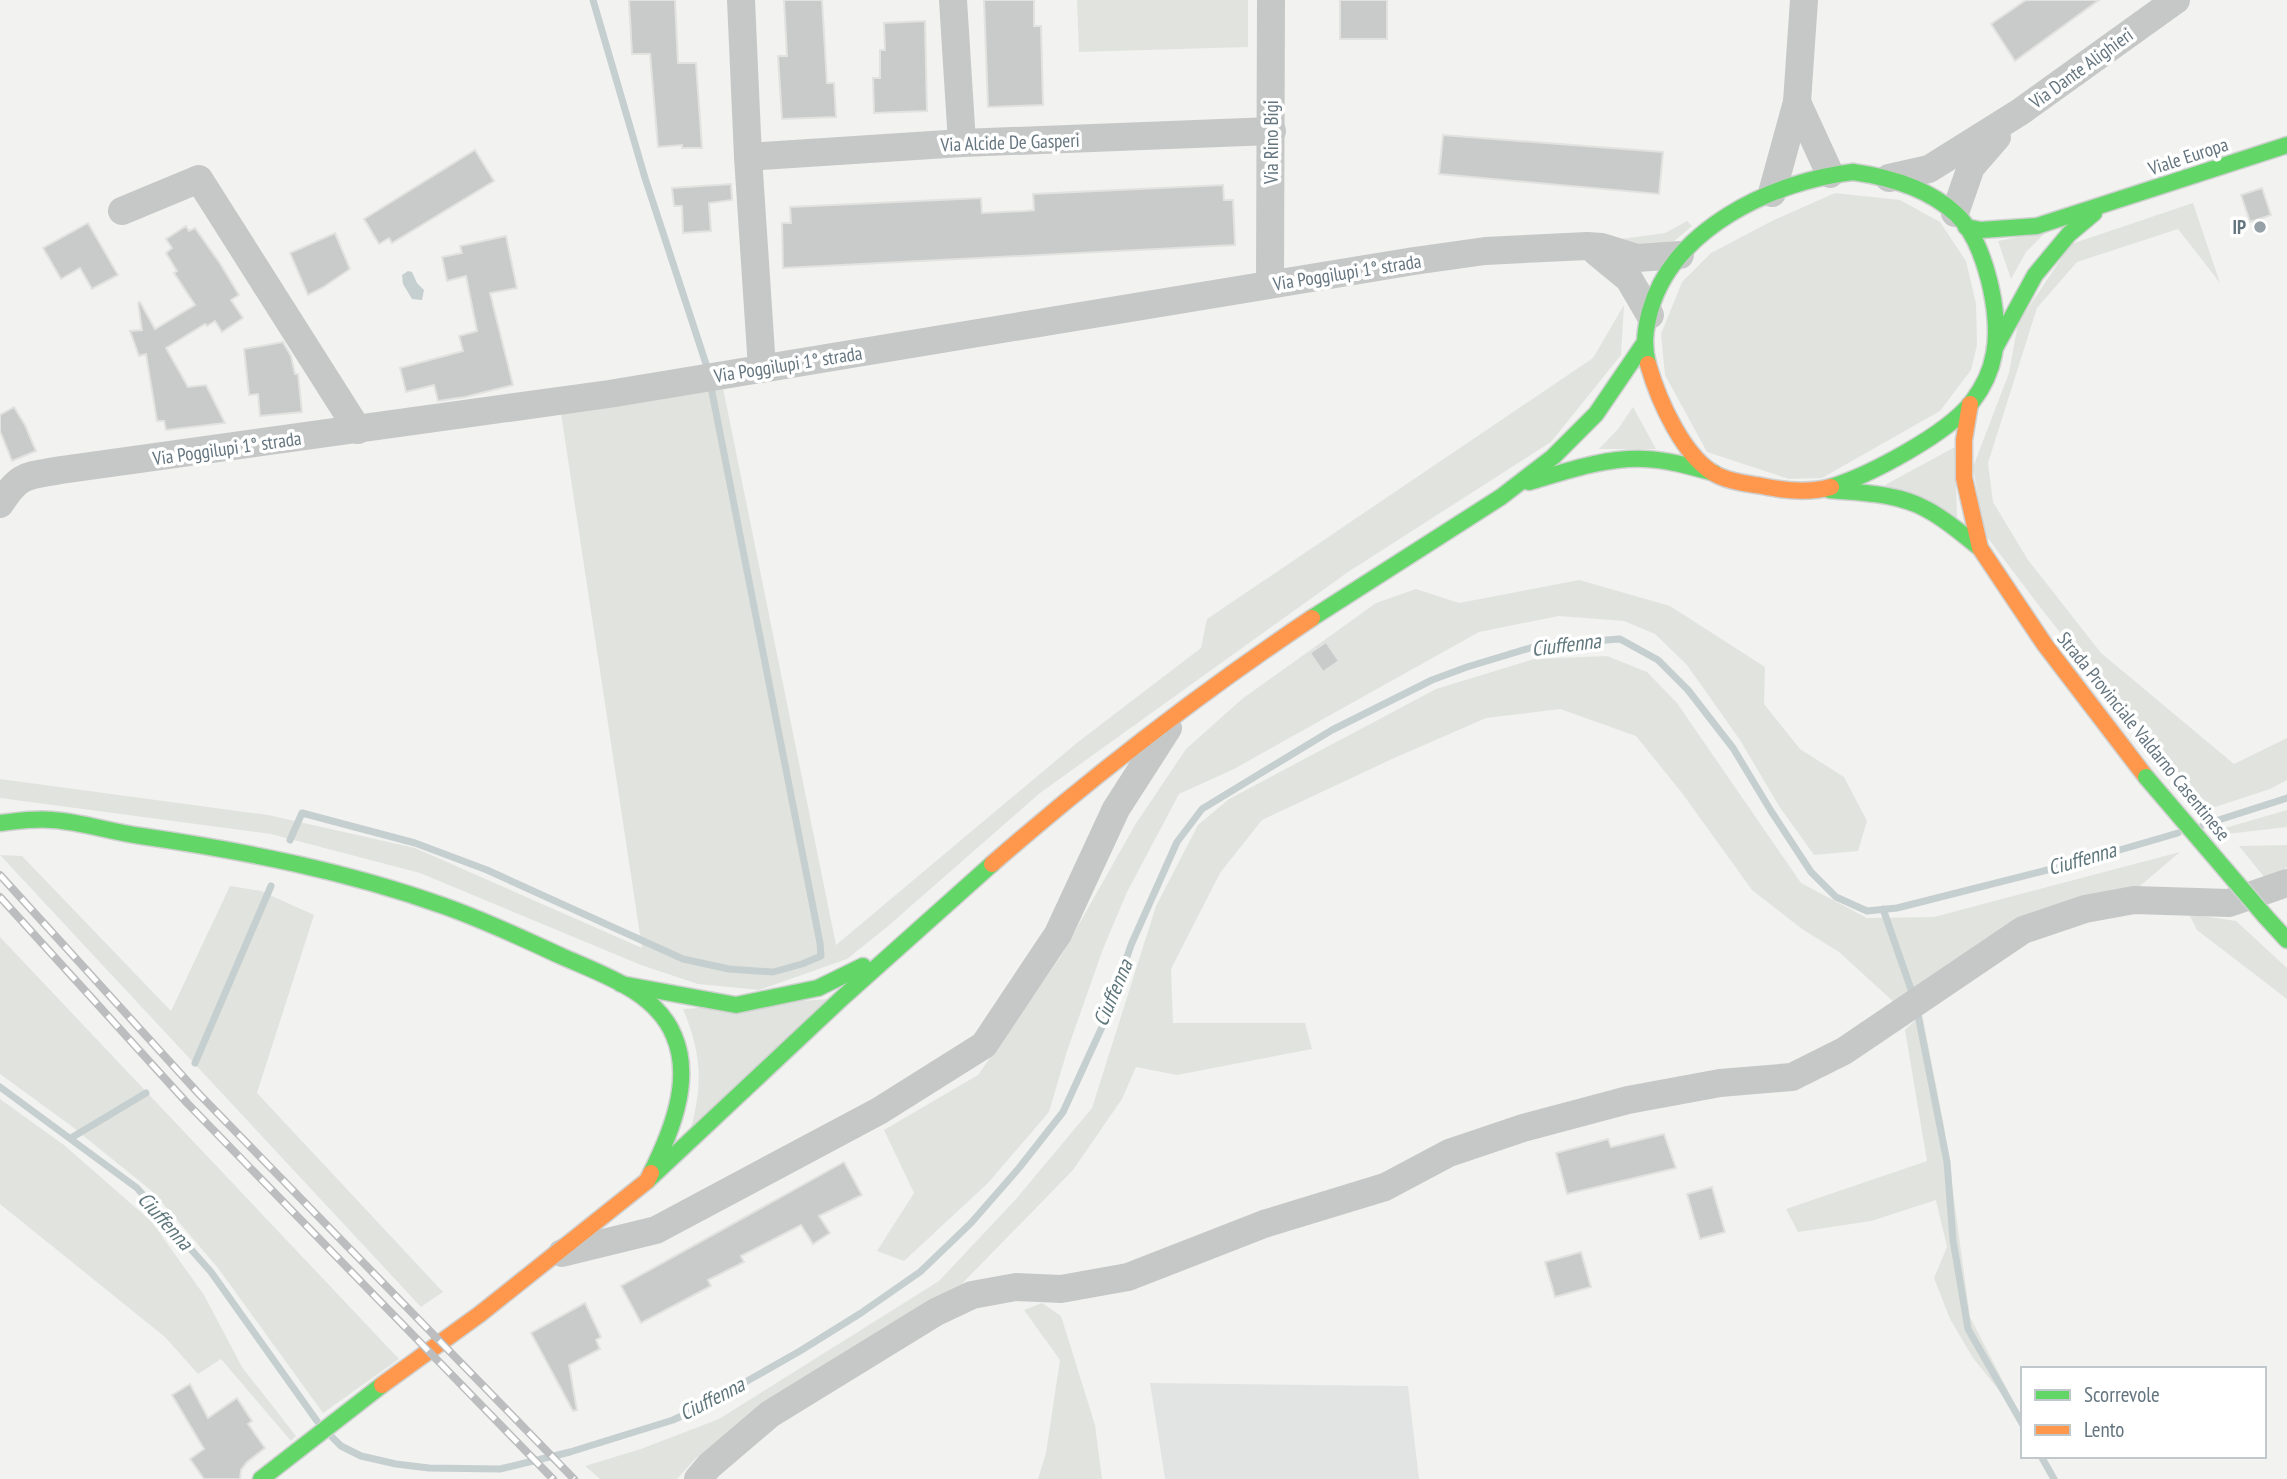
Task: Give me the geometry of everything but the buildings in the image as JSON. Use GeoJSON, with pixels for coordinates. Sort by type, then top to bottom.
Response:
{"type":"FeatureCollection","features":[{"type":"Feature","properties":{"kind":"main road","name":"Viale Europa"},"geometry":{"type":"LineString","coordinates":[[1961,220],[1981,230],[2037,226],[2287,145]]}},
{"type":"Feature","properties":{"kind":"main road"},"geometry":{"type":"LineString","coordinates":[[266,1477],[389,1380],[480,1314],[647,1181],[899,947],[1052,811],[1179,711],[1361,585],[1523,483],[1577,436],[1597,413],[1643,345],[1657,288],[1680,255],[1715,226],[1772,193],[1830,174],[1853,172],[1888,178],[1908,186],[1961,220],[1985,270],[1990,292],[1995,348]]}},
{"type":"Feature","properties":{"kind":"main road","name":"Viale Europa"},"geometry":{"type":"LineString","coordinates":[[1970,404],[1992,360],[1995,348],[2035,275],[2069,234],[2102,206]]}},
{"type":"Feature","properties":{"kind":"main road"},"geometry":{"type":"LineString","coordinates":[[1643,345],[1653,380],[1672,423],[1695,455],[1714,474]]}},
{"type":"Feature","properties":{"kind":"main road"},"geometry":{"type":"LineString","coordinates":[[1523,483],[1587,467],[1642,459],[1680,464],[1743,483],[1783,491],[1824,489],[1880,466],[1934,432],[1970,404]]}},
{"type":"Feature","properties":{"kind":"main road","name":"Strada Provinciale Valdarno Casentinese"},"geometry":{"type":"LineString","coordinates":[[1970,404],[1964,440],[1964,478],[1980,548]]}},
{"type":"Feature","properties":{"kind":"main road","name":"Strada Provinciale Valdarno Casentinese"},"geometry":{"type":"LineString","coordinates":[[1824,489],[1876,495],[1924,508],[1980,548],[2045,645],[2146,777],[2287,940]]}},
{"type":"Feature","properties":{"kind":"main road"},"geometry":{"type":"LineString","coordinates":[[0,810],[302,864],[387,887],[470,916],[621,984],[664,1018],[676,1042],[681,1071],[679,1099],[670,1130],[663,1151],[647,1181]]}},
{"type":"Feature","properties":{"kind":"main road"},"geometry":{"type":"LineString","coordinates":[[0,823],[43,819]]}},
{"type":"Feature","properties":{"kind":"main road"},"geometry":{"type":"LineString","coordinates":[[621,984],[736,1004],[778,999],[818,988],[899,947]]}},
{"type":"Feature","properties":{"kind":"street"},"geometry":{"type":"LineString","coordinates":[[741,0],[762,368]]}},
{"type":"Feature","properties":{"kind":"street"},"geometry":{"type":"LineString","coordinates":[[953,0],[962,143]]}},
{"type":"Feature","properties":{"kind":"street","name":"Via Rino Bigi"},"geometry":{"type":"LineString","coordinates":[[1270,284],[1271,0]]}},
{"type":"Feature","properties":{"kind":"street"},"geometry":{"type":"LineString","coordinates":[[1772,193],[1797,102],[1804,0]]}},
{"type":"Feature","properties":{"kind":"street","name":"Via Dante Alighieri"},"geometry":{"type":"LineString","coordinates":[[1888,178],[1928,169],[2020,111],[2176,0]]}},
{"type":"Feature","properties":{"kind":"street"},"geometry":{"type":"LineString","coordinates":[[1797,102],[1830,174]]}},
{"type":"Feature","properties":{"kind":"street","name":"Via Dante Alighieri"},"geometry":{"type":"LineString","coordinates":[[1961,220],[1971,167],[2020,111]]}},
{"type":"Feature","properties":{"kind":"street","name":"Via Alcide De Gasperi"},"geometry":{"type":"LineString","coordinates":[[748,157],[962,143],[1272,131]]}},
{"type":"Feature","properties":{"kind":"street"},"geometry":{"type":"LineString","coordinates":[[122,211],[199,179],[358,430]]}},
{"type":"Feature","properties":{"kind":"street"},"geometry":{"type":"LineString","coordinates":[[1587,246],[1629,279],[1650,315]]}},
{"type":"Feature","properties":{"kind":"street","name":"Via Poggilupi 1° strada"},"geometry":{"type":"LineString","coordinates":[[0,503],[10,488],[23,477],[609,394],[1485,251],[1587,246],[1601,247],[1637,258],[1680,255]]}},
{"type":"Feature","properties":{"kind":"street"},"geometry":{"type":"LineString","coordinates":[[552,1256],[656,1230],[879,1111],[984,1045],[1058,934],[1116,809],[1179,711]]}},
{"type":"Feature","properties":{"kind":"street"},"geometry":{"type":"LineString","coordinates":[[698,1479],[709,1466],[770,1414],[936,1312],[972,1295],[1016,1287],[1061,1289],[1128,1277],[1264,1224],[1385,1187],[1448,1153],[1523,1128],[1628,1100],[1720,1083],[1793,1077],[1844,1051],[2023,930],[2085,909],[2134,900],[2229,903],[2287,883]]}},
{"type":"Feature","properties":{"kind":"shaded area"},"geometry":{"type":"Polygon","coordinates":[[[1077,0],[1248,0],[1248,47],[1079,52],[1077,0]]]}},
{"type":"Feature","properties":{"kind":"shaded area"},"geometry":{"type":"Polygon","coordinates":[[[1835,193],[1900,200],[1940,222],[1966,261],[1976,304],[1977,345],[1971,370],[1940,411],[1822,478],[1789,479],[1707,452],[1665,375],[1661,334],[1682,282],[1711,253],[1774,220],[1835,193]]]}},
{"type":"Feature","properties":{"kind":"shaded area"},"geometry":{"type":"Polygon","coordinates":[[[2193,203],[2220,283],[2178,229],[2077,262],[2037,308],[1988,463],[1993,502],[2028,560],[2101,653],[2234,764],[2287,738],[2287,780],[2270,789],[2203,811],[1984,533],[1973,467],[2009,373],[2018,323],[2071,244],[2193,203]]]}},
{"type":"Feature","properties":{"kind":"shaded area"},"geometry":{"type":"Polygon","coordinates":[[[1687,221],[1692,226],[1673,242],[1659,248],[1652,249],[1621,239],[1665,233],[1687,221]]]}},
{"type":"Feature","properties":{"kind":"shaded area"},"geometry":{"type":"Polygon","coordinates":[[[2047,231],[2026,252],[2011,279],[1998,241],[2047,231]]]}},
{"type":"Feature","properties":{"kind":"shaded area"},"geometry":{"type":"Polygon","coordinates":[[[408,271],[412,272],[424,290],[422,300],[412,299],[403,284],[402,275],[408,271]]]}},
{"type":"Feature","properties":{"kind":"shaded area"},"geometry":{"type":"Polygon","coordinates":[[[1624,305],[1621,355],[1551,442],[1348,572],[1040,793],[847,959],[759,990],[698,984],[641,965],[420,873],[271,834],[0,798],[0,779],[268,815],[415,848],[642,948],[560,407],[722,383],[836,945],[1078,742],[1201,648],[1207,619],[1593,358],[1624,305]]]}},
{"type":"Feature","properties":{"kind":"shaded area"},"geometry":{"type":"Polygon","coordinates":[[[1633,407],[1656,449],[1599,449],[1618,429],[1633,407]]]}},
{"type":"Feature","properties":{"kind":"shaded area"},"geometry":{"type":"Polygon","coordinates":[[[1955,447],[1957,519],[1885,485],[1955,447]]]}},
{"type":"Feature","properties":{"kind":"shaded area"},"geometry":{"type":"Polygon","coordinates":[[[1579,580],[1670,606],[1765,667],[1764,704],[1800,749],[1844,777],[1867,821],[1858,851],[1814,855],[1779,806],[1740,740],[1687,665],[1655,634],[1624,621],[1559,616],[1479,632],[1234,769],[1179,794],[1127,892],[1103,949],[1049,1112],[988,1183],[904,1261],[877,1251],[914,1193],[884,1130],[978,1075],[1061,956],[1135,825],[1186,749],[1242,699],[1376,603],[1416,589],[1459,603],[1579,580]]]}},
{"type":"Feature","properties":{"kind":"shaded area"},"geometry":{"type":"Polygon","coordinates":[[[1607,656],[1647,672],[1677,703],[1801,883],[1867,918],[1934,917],[2180,852],[2133,892],[1897,1005],[1839,952],[1802,929],[1752,890],[1682,793],[1636,736],[1560,709],[1486,718],[1262,820],[1220,873],[1171,969],[1173,1023],[1305,1023],[1312,1049],[1177,1075],[1136,1067],[1122,1099],[1073,1170],[951,1295],[833,1360],[695,1459],[677,1479],[600,1479],[585,1466],[641,1449],[719,1419],[939,1281],[1016,1199],[1092,1108],[1156,906],[1198,825],[1229,799],[1436,689],[1534,659],[1607,656]]]}},
{"type":"Feature","properties":{"kind":"shaded area"},"geometry":{"type":"Polygon","coordinates":[[[2287,810],[2287,827],[2227,834],[2225,828],[2287,810]]]}},
{"type":"Feature","properties":{"kind":"shaded area"},"geometry":{"type":"Polygon","coordinates":[[[2287,845],[2287,867],[2269,883],[2239,846],[2287,845]]]}},
{"type":"Feature","properties":{"kind":"shaded area"},"geometry":{"type":"Polygon","coordinates":[[[0,855],[22,856],[171,1011],[230,886],[261,891],[314,915],[257,1093],[443,1292],[421,1307],[0,855]]]}},
{"type":"Feature","properties":{"kind":"shaded area"},"geometry":{"type":"Polygon","coordinates":[[[2189,914],[2236,921],[2287,968],[2287,999],[2197,930],[2189,914]]]}},
{"type":"Feature","properties":{"kind":"shaded area"},"geometry":{"type":"Polygon","coordinates":[[[0,937],[399,1359],[323,1413],[218,1268],[153,1192],[70,1125],[0,1074],[0,937]]]}},
{"type":"Feature","properties":{"kind":"shaded area"},"geometry":{"type":"Polygon","coordinates":[[[830,999],[690,1132],[699,1084],[697,1055],[683,1009],[830,999]]]}},
{"type":"Feature","properties":{"kind":"shaded area"},"geometry":{"type":"Polygon","coordinates":[[[1922,1014],[1944,1126],[1970,1317],[2021,1418],[1973,1358],[1950,1319],[1934,1278],[1947,1247],[1936,1200],[1871,1221],[1798,1232],[1786,1209],[1927,1161],[1905,1030],[1922,1014]]]}},
{"type":"Feature","properties":{"kind":"shaded area"},"geometry":{"type":"Polygon","coordinates":[[[0,1099],[64,1145],[152,1222],[204,1295],[242,1367],[296,1436],[291,1441],[221,1359],[198,1374],[165,1337],[0,1204],[0,1099]]]}},
{"type":"Feature","properties":{"kind":"shaded area"},"geometry":{"type":"Polygon","coordinates":[[[1042,1303],[1061,1316],[1095,1425],[1102,1479],[1038,1479],[1046,1453],[1060,1360],[1024,1310],[1042,1303]]]}},
{"type":"Feature","properties":{"kind":"shaded area"},"geometry":{"type":"Polygon","coordinates":[[[1150,1383],[1408,1386],[1419,1479],[1165,1479],[1150,1383]]]}},
{"type":"Feature","properties":{"kind":"waterway"},"geometry":{"type":"LineString","coordinates":[[593,0],[645,178],[708,370]]}},
{"type":"Feature","properties":{"kind":"waterway"},"geometry":{"type":"LineString","coordinates":[[290,840],[302,813],[415,843],[487,870],[683,959],[729,969],[773,972],[821,956],[710,382]]}},
{"type":"Feature","properties":{"kind":"waterway","name":"Ciuffenna"},"geometry":{"type":"LineString","coordinates":[[332,1437],[341,1446],[361,1456],[396,1464],[429,1468],[500,1469],[570,1452],[673,1420],[800,1351],[861,1313],[920,1272],[971,1223],[1063,1112],[1108,1014],[1131,945],[1177,842],[1202,809],[1332,730],[1432,680],[1467,667],[1540,645],[1620,639],[1658,660],[1688,690],[1733,748],[1811,872],[1836,897],[1867,911],[1897,908],[2075,863],[2178,833]]}},
{"type":"Feature","properties":{"kind":"waterway","name":"Ciuffenna"},"geometry":{"type":"LineString","coordinates":[[2203,825],[2287,798]]}},
{"type":"Feature","properties":{"kind":"waterway"},"geometry":{"type":"LineString","coordinates":[[195,1063],[271,886]]}},
{"type":"Feature","properties":{"kind":"waterway"},"geometry":{"type":"LineString","coordinates":[[1883,909],[1913,995]]}},
{"type":"Feature","properties":{"kind":"waterway"},"geometry":{"type":"LineString","coordinates":[[1917,1010],[1947,1162],[1953,1240],[1968,1329],[2021,1422]]}},
{"type":"Feature","properties":{"kind":"waterway","name":"Ciuffenna"},"geometry":{"type":"LineString","coordinates":[[0,1087],[137,1188],[211,1272],[317,1421]]}},
{"type":"Feature","properties":{"kind":"waterway"},"geometry":{"type":"LineString","coordinates":[[71,1138],[146,1093]]}},
{"type":"Feature","properties":{"kind":"waterway"},"geometry":{"type":"LineString","coordinates":[[2042,1458],[2054,1479]]}},
{"type":"Feature","properties":{"kind":"railway"},"geometry":{"type":"LineString","coordinates":[[0,875],[199,1094],[574,1479]]}},
{"type":"Feature","properties":{"kind":"railway"},"geometry":{"type":"LineString","coordinates":[[0,897],[188,1104],[553,1479]]}},
{"type":"Feature","properties":{"kind":"traffic: fast"},"geometry":{"type":"LineString","coordinates":[[1966,227],[1981,230],[2037,226],[2287,145]]}},
{"type":"Feature","properties":{"kind":"traffic: fast"},"geometry":{"type":"LineString","coordinates":[[1831,487],[1907,452],[1960,414],[1972,402],[1986,380],[1993,360],[1996,338],[1993,300],[1983,260],[1966,226],[1956,214],[1933,197],[1908,185],[1853,172]]}},
{"type":"Feature","properties":{"kind":"traffic: fast"},"geometry":{"type":"LineString","coordinates":[[1648,364],[1645,344],[1647,325],[1662,282],[1680,256],[1704,233],[1730,214],[1760,198],[1823,177],[1853,172]]}},
{"type":"Feature","properties":{"kind":"traffic: fast"},"geometry":{"type":"LineString","coordinates":[[1995,348],[2035,275],[2069,234],[2094,213]]}},
{"type":"Feature","properties":{"kind":"traffic: fast"},"geometry":{"type":"LineString","coordinates":[[1312,618],[1501,497],[1553,457],[1596,414],[1643,345]]}},
{"type":"Feature","properties":{"kind":"traffic: fast"},"geometry":{"type":"LineString","coordinates":[[1529,482],[1587,466],[1630,459],[1663,461],[1714,473]]}},
{"type":"Feature","properties":{"kind":"traffic: fast"},"geometry":{"type":"LineString","coordinates":[[1829,490],[1879,495],[1915,504],[1940,517],[1980,548]]}},
{"type":"Feature","properties":{"kind":"traffic: fast"},"geometry":{"type":"LineString","coordinates":[[2146,777],[2265,916]]}},
{"type":"Feature","properties":{"kind":"traffic: fast"},"geometry":{"type":"LineString","coordinates":[[0,823],[40,819],[64,821],[332,872],[459,911],[610,977],[641,996],[666,1020],[679,1053],[681,1070],[677,1106],[666,1141],[651,1173]]}},
{"type":"Feature","properties":{"kind":"traffic: fast"},"geometry":{"type":"LineString","coordinates":[[647,1181],[841,999],[992,864]]}},
{"type":"Feature","properties":{"kind":"traffic: fast"},"geometry":{"type":"LineString","coordinates":[[2265,916],[2287,940]]}},
{"type":"Feature","properties":{"kind":"traffic: fast"},"geometry":{"type":"LineString","coordinates":[[621,984],[736,1005],[818,988],[863,966]]}},
{"type":"Feature","properties":{"kind":"traffic: fast"},"geometry":{"type":"LineString","coordinates":[[261,1479],[382,1385]]}},
{"type":"Feature","properties":{"kind":"traffic: slow"},"geometry":{"type":"LineString","coordinates":[[1648,364],[1658,394],[1674,427],[1706,468],[1731,480],[1775,488],[1807,491],[1831,487]]}},
{"type":"Feature","properties":{"kind":"traffic: slow"},"geometry":{"type":"LineString","coordinates":[[1970,404],[1964,440],[1964,478],[1980,548],[2045,645],[2146,777]]}},
{"type":"Feature","properties":{"kind":"traffic: slow"},"geometry":{"type":"LineString","coordinates":[[992,864],[1148,736],[1312,618]]}},
{"type":"Feature","properties":{"kind":"traffic: slow"},"geometry":{"type":"LineString","coordinates":[[382,1385],[480,1314],[647,1181],[651,1173]]}},
{"type":"Feature","properties":{"kind":"place","name":"IP"},"geometry":{"type":"Point","coordinates":[2260,227]}}]}
